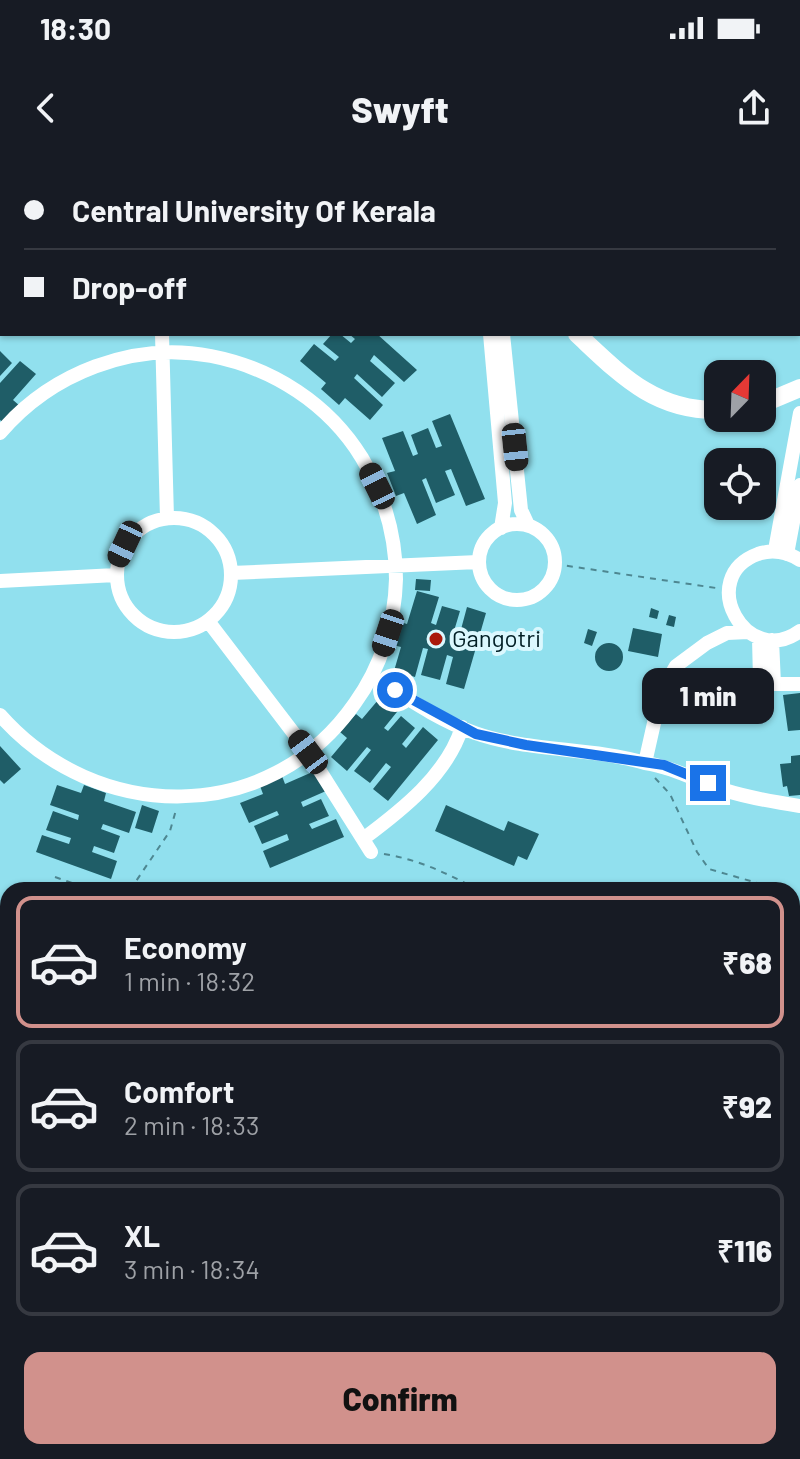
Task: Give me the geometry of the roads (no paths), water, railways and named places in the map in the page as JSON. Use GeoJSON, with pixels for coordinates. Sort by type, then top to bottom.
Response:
{"type":"FeatureCollection","features":[{"type":"Feature","properties":{"kind":"main road"},"geometry":{"type":"LineString","coordinates":[[579,336],[641,390],[692,409],[704,409]]}},
{"type":"Feature","properties":{"kind":"main road"},"geometry":{"type":"LineString","coordinates":[[776,398],[800,388]]}},
{"type":"Feature","properties":{"kind":"street"},"geometry":{"type":"LineString","coordinates":[[162,336],[167,518]]}},
{"type":"Feature","properties":{"kind":"street"},"geometry":{"type":"LineString","coordinates":[[490,336],[505,503],[501,528]]}},
{"type":"Feature","properties":{"kind":"street"},"geometry":{"type":"LineString","coordinates":[[503,336],[520,503],[528,525]]}},
{"type":"Feature","properties":{"kind":"street"},"geometry":{"type":"LineString","coordinates":[[0,433],[33,401],[78,373],[128,357],[162,353],[204,355],[244,364],[281,381],[315,405],[345,434],[372,477],[390,525],[396,566],[393,611],[372,676],[338,725],[308,752],[278,771],[245,785],[210,794],[175,797],[130,793],[66,770],[29,744],[0,715]]}},
{"type":"Feature","properties":{"kind":"street"},"geometry":{"type":"LineString","coordinates":[[787,555],[800,413]]}},
{"type":"Feature","properties":{"kind":"street"},"geometry":{"type":"LineString","coordinates":[[787,555],[800,485]]}},
{"type":"Feature","properties":{"kind":"street"},"geometry":{"type":"LineString","coordinates":[[167,518],[197,523],[211,532],[228,557],[231,573],[226,600],[208,621],[195,629],[179,632],[163,632],[148,627],[135,617],[118,591],[116,575],[118,559],[125,544],[137,531],[167,518]]}},
{"type":"Feature","properties":{"kind":"street"},"geometry":{"type":"LineString","coordinates":[[528,525],[550,544],[555,564],[548,584],[532,597],[511,600],[500,597],[484,582],[478,562],[487,538],[501,528],[528,525]]}},
{"type":"Feature","properties":{"kind":"street"},"geometry":{"type":"LineString","coordinates":[[787,555],[751,557],[740,566],[729,589],[732,614],[760,637],[774,684],[800,684]]}},
{"type":"Feature","properties":{"kind":"street"},"geometry":{"type":"LineString","coordinates":[[231,573],[478,562]]}},
{"type":"Feature","properties":{"kind":"street"},"geometry":{"type":"LineString","coordinates":[[0,581],[116,575]]}},
{"type":"Feature","properties":{"kind":"street"},"geometry":{"type":"LineString","coordinates":[[208,621],[308,752],[367,846],[447,758],[462,727]]}},
{"type":"Feature","properties":{"kind":"street"},"geometry":{"type":"LineString","coordinates":[[641,762],[660,708],[661,692],[676,666],[707,643],[727,633],[784,639],[800,631]]}},
{"type":"Feature","properties":{"kind":"street"},"geometry":{"type":"LineString","coordinates":[[372,676],[476,734],[526,745],[664,765],[723,789],[800,806]]}},
{"type":"Feature","properties":{"kind":"place","name":"Gangotri"},"geometry":{"type":"Point","coordinates":[436,639]}}]}
